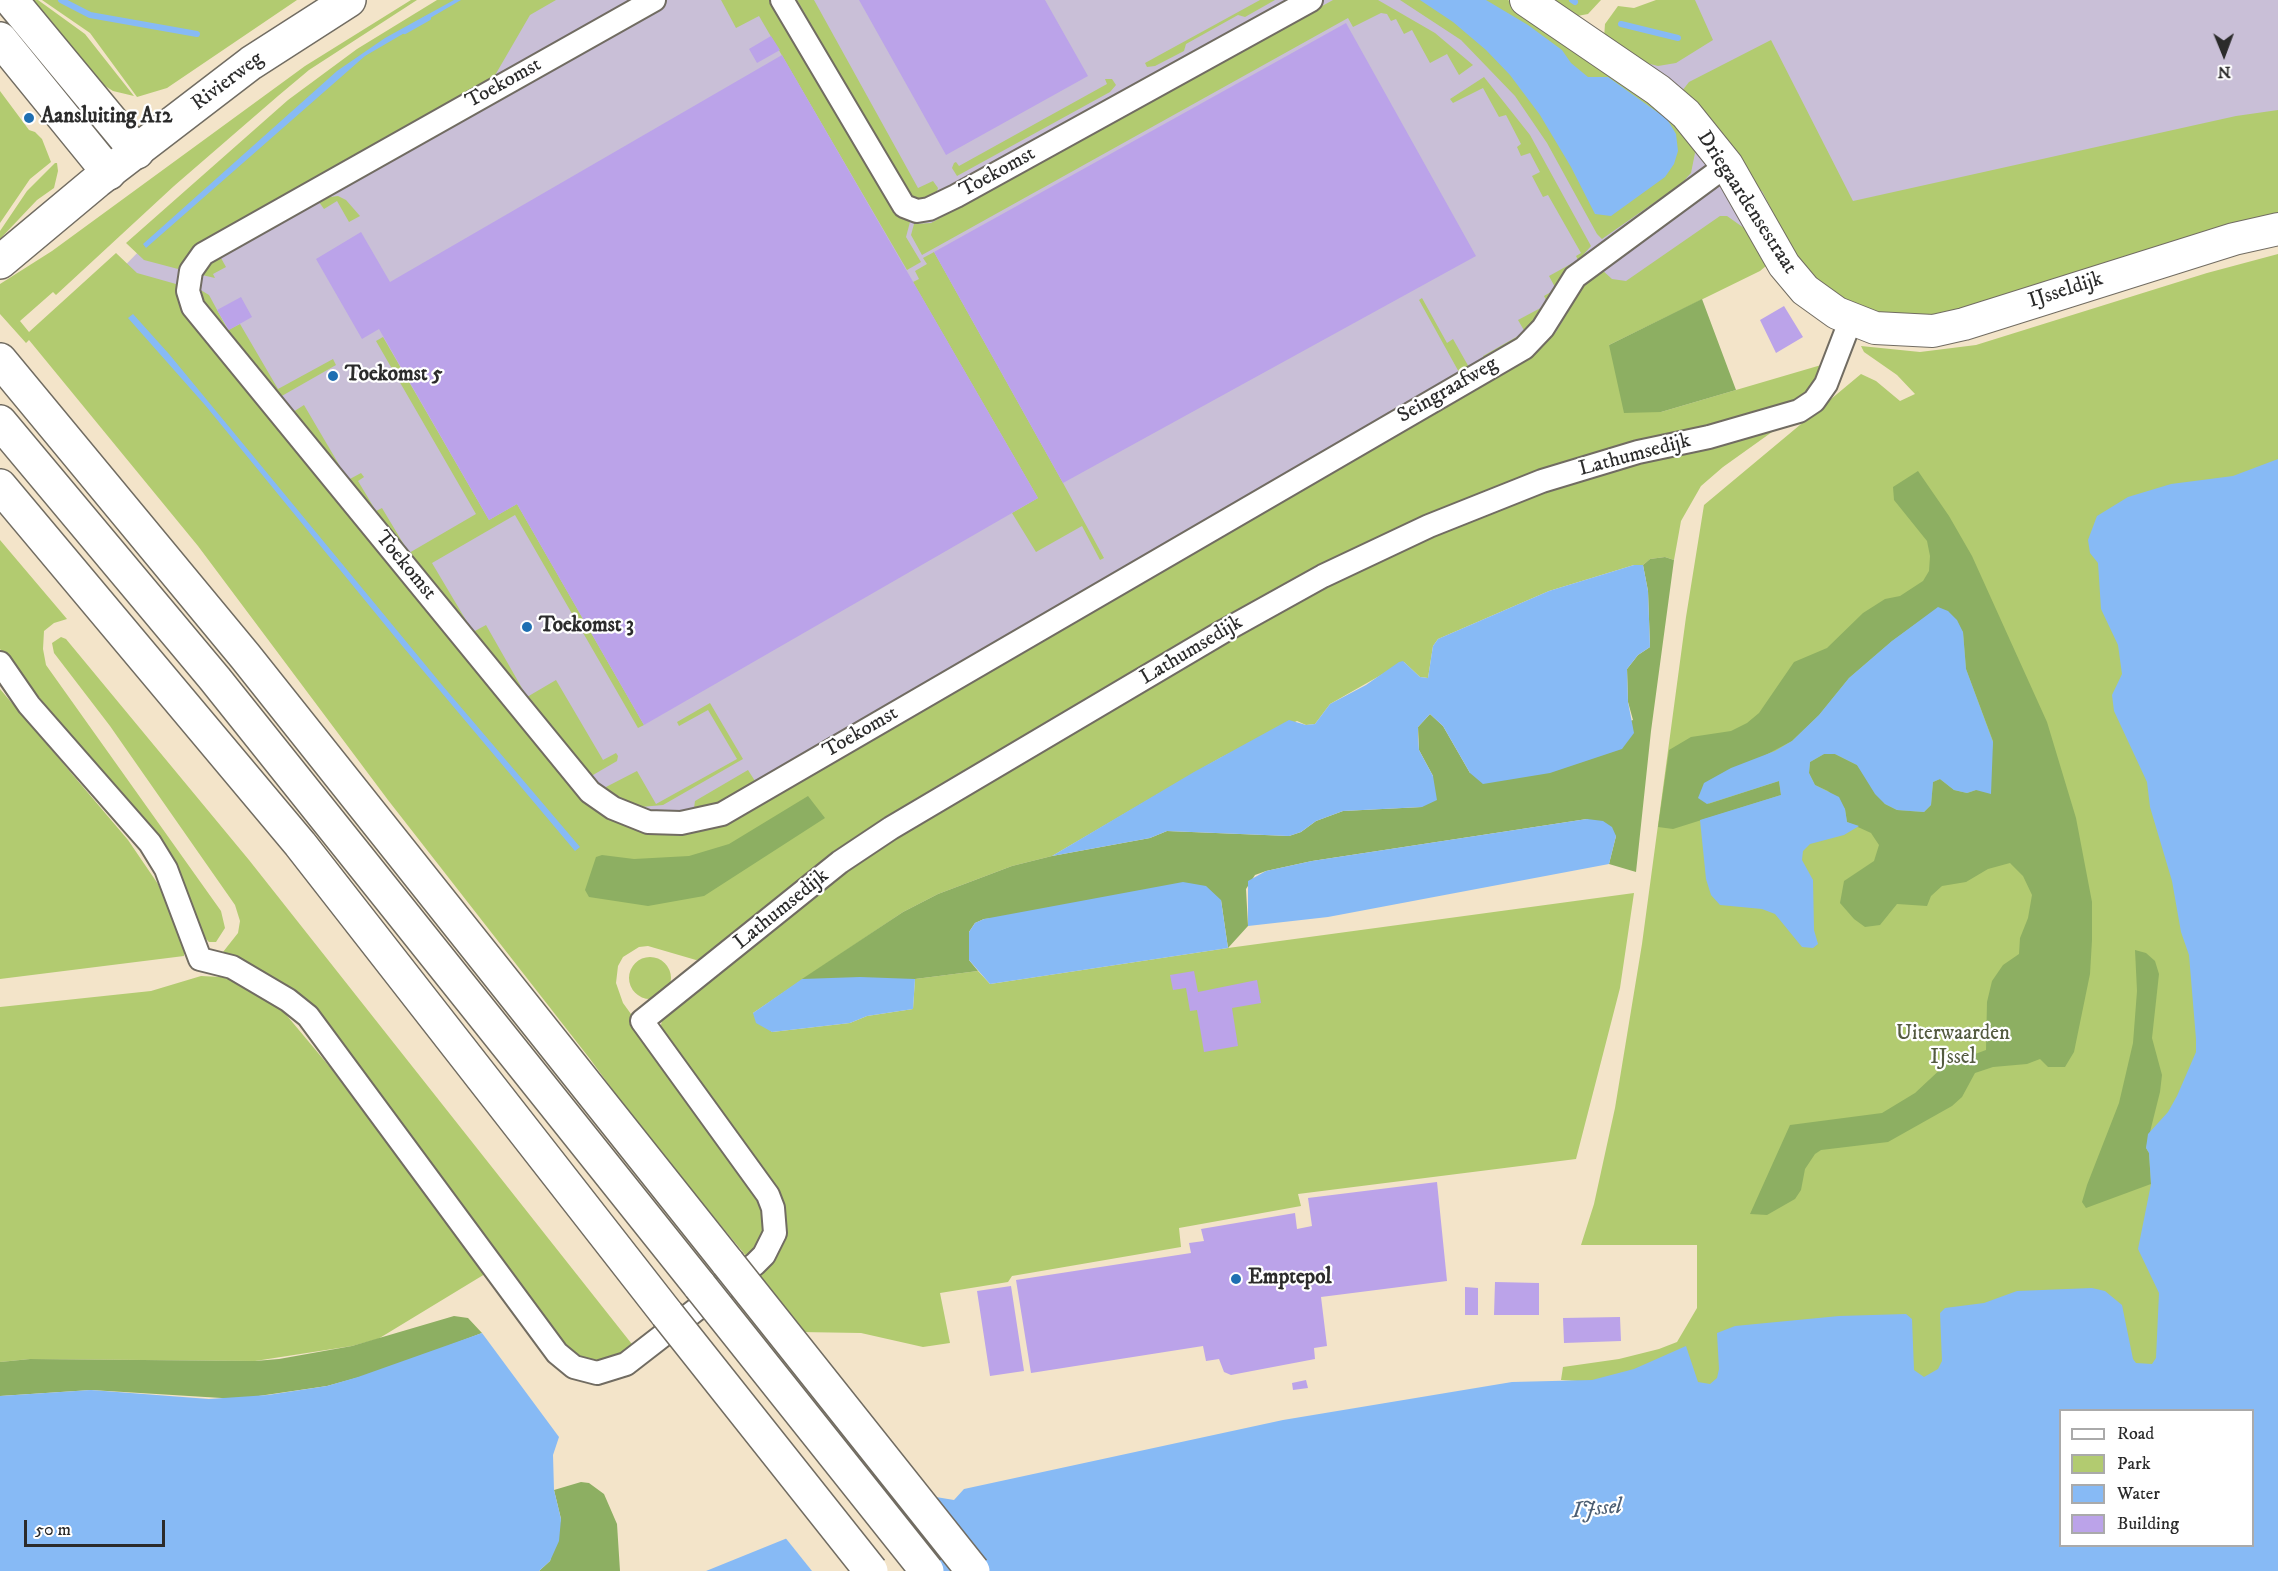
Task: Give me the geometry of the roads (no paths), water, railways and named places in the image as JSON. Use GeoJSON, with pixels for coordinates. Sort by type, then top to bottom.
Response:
{"type":"FeatureCollection","features":[{"type":"Feature","properties":{"kind":"main road"},"geometry":{"type":"LineString","coordinates":[[11,0],[137,152]]}},
{"type":"Feature","properties":{"kind":"main road","name":"Rivierweg"},"geometry":{"type":"LineString","coordinates":[[0,262],[250,63],[349,0]]}},
{"type":"Feature","properties":{"kind":"main road"},"geometry":{"type":"LineString","coordinates":[[0,39],[109,173]]}},
{"type":"Feature","properties":{"kind":"main road"},"geometry":{"type":"LineString","coordinates":[[0,360],[244,656],[973,1571]]}},
{"type":"Feature","properties":{"kind":"main road"},"geometry":{"type":"LineString","coordinates":[[0,422],[215,679],[927,1571]]}},
{"type":"Feature","properties":{"kind":"main road"},"geometry":{"type":"LineString","coordinates":[[0,486],[300,844],[871,1571]]}},
{"type":"Feature","properties":{"kind":"street","name":"Toekomst"},"geometry":{"type":"LineString","coordinates":[[654,0],[203,254],[189,277],[189,299],[193,307],[583,783],[593,794],[613,808],[648,822],[681,823],[722,814],[1133,573]]}},
{"type":"Feature","properties":{"kind":"street","name":"Toekomst"},"geometry":{"type":"LineString","coordinates":[[782,0],[904,206],[917,211],[929,209],[956,196],[1304,2]]}},
{"type":"Feature","properties":{"kind":"street","name":"Driegaardensestraat"},"geometry":{"type":"LineString","coordinates":[[1526,0],[1658,90],[1686,114],[1727,165],[1784,265],[1805,290],[1821,303],[1851,320]]}},
{"type":"Feature","properties":{"kind":"street","name":"Seingraafweg"},"geometry":{"type":"LineString","coordinates":[[1133,573],[1524,348],[1543,328],[1575,277],[1727,165]]}},
{"type":"Feature","properties":{"kind":"street","name":"IJsseldijk"},"geometry":{"type":"LineString","coordinates":[[1851,320],[1875,328],[1933,331],[1964,324],[2234,239],[2278,229]]}},
{"type":"Feature","properties":{"kind":"street","name":"Lathumsedijk"},"geometry":{"type":"LineString","coordinates":[[0,663],[29,705],[150,843],[166,869],[200,959],[232,967],[288,1000],[308,1016],[557,1353],[565,1361],[597,1373],[626,1364],[755,1264],[764,1255],[774,1233],[774,1215],[768,1195],[642,1022],[840,862],[891,828],[1224,631],[1323,576],[1430,526],[1542,481],[1638,452],[1709,437],[1799,411],[1814,401],[1826,384],[1851,320]]}},
{"type":"Feature","properties":{"kind":"water"},"geometry":{"type":"Polygon","coordinates":[[[454,0],[461,0],[365,56],[146,248],[143,244],[337,71],[385,38],[454,0]]]}},
{"type":"Feature","properties":{"kind":"water"},"geometry":{"type":"Polygon","coordinates":[[[1420,0],[1486,0],[1528,25],[1562,50],[1571,63],[1588,77],[1608,77],[1667,119],[1676,134],[1678,151],[1674,164],[1665,177],[1611,216],[1595,214],[1571,167],[1540,115],[1510,75],[1486,50],[1453,22],[1420,0]]]}},
{"type":"Feature","properties":{"kind":"water"},"geometry":{"type":"Polygon","coordinates":[[[133,314],[169,354],[442,685],[580,847],[575,851],[404,648],[205,405],[128,318],[133,314]]]}},
{"type":"Feature","properties":{"kind":"water","name":"IJssel"},"geometry":{"type":"Polygon","coordinates":[[[2278,459],[2278,1571],[706,1571],[790,1537],[915,1495],[931,1492],[936,1497],[954,1500],[964,1489],[1283,1420],[1512,1382],[1592,1380],[1634,1369],[1686,1346],[1698,1382],[1710,1384],[1717,1378],[1719,1369],[1717,1333],[1735,1326],[1839,1316],[1906,1314],[1912,1319],[1914,1370],[1924,1377],[1938,1369],[1942,1361],[1940,1313],[1945,1308],[1984,1303],[2017,1291],[2092,1288],[2105,1291],[2122,1305],[2133,1359],[2136,1363],[2152,1364],[2156,1358],[2159,1293],[2138,1249],[2151,1184],[2149,1153],[2146,1148],[2148,1134],[2168,1112],[2177,1096],[2196,1052],[2196,1039],[2189,955],[2181,932],[2172,881],[2150,807],[2147,782],[2114,711],[2112,695],[2122,674],[2118,645],[2101,609],[2098,563],[2090,553],[2088,540],[2097,516],[2128,497],[2171,484],[2233,476],[2278,459]]]}},
{"type":"Feature","properties":{"kind":"water"},"geometry":{"type":"Polygon","coordinates":[[[1634,565],[1643,565],[1648,591],[1650,647],[1638,655],[1627,669],[1628,702],[1634,733],[1622,749],[1550,773],[1483,784],[1470,773],[1443,726],[1430,714],[1418,727],[1419,750],[1433,776],[1437,800],[1422,807],[1343,811],[1316,821],[1301,832],[1289,836],[1167,831],[1150,838],[1052,856],[1194,772],[1289,720],[1306,725],[1315,724],[1330,704],[1366,685],[1399,662],[1403,661],[1420,677],[1428,678],[1433,646],[1438,639],[1549,591],[1634,565]]]}},
{"type":"Feature","properties":{"kind":"water"},"geometry":{"type":"Polygon","coordinates":[[[1938,607],[1948,611],[1957,620],[1963,632],[1966,669],[1993,742],[1991,794],[1976,790],[1967,793],[1954,790],[1940,779],[1933,782],[1931,805],[1924,812],[1897,810],[1885,804],[1875,794],[1857,765],[1835,754],[1824,754],[1810,762],[1809,773],[1815,785],[1839,797],[1845,809],[1847,822],[1859,826],[1844,835],[1810,844],[1803,851],[1802,860],[1813,880],[1814,930],[1818,944],[1813,948],[1802,947],[1775,914],[1762,909],[1720,905],[1711,895],[1706,879],[1700,820],[1781,795],[1779,781],[1707,804],[1698,798],[1704,783],[1731,768],[1775,751],[1792,741],[1819,715],[1849,678],[1892,641],[1938,607]]]}},
{"type":"Feature","properties":{"kind":"water"},"geometry":{"type":"Polygon","coordinates":[[[1587,819],[1603,821],[1612,827],[1616,836],[1609,864],[1328,917],[1248,926],[1248,881],[1266,871],[1312,861],[1587,819]]]}},
{"type":"Feature","properties":{"kind":"water"},"geometry":{"type":"Polygon","coordinates":[[[1183,882],[1206,886],[1221,900],[1228,948],[990,984],[969,960],[969,932],[975,923],[984,919],[1183,882]]]}},
{"type":"Feature","properties":{"kind":"water"},"geometry":{"type":"Polygon","coordinates":[[[860,977],[915,979],[913,1009],[867,1016],[850,1023],[772,1032],[756,1023],[753,1013],[802,979],[860,977]]]}},
{"type":"Feature","properties":{"kind":"water"},"geometry":{"type":"Polygon","coordinates":[[[482,1333],[559,1437],[553,1455],[554,1490],[561,1519],[559,1541],[550,1561],[539,1571],[0,1571],[0,1396],[91,1390],[209,1399],[268,1395],[327,1386],[482,1333]]]}},
{"type":"Feature","properties":{"kind":"waterway"},"geometry":{"type":"LineString","coordinates":[[61,0],[90,15],[197,34]]}},
{"type":"Feature","properties":{"kind":"waterway"},"geometry":{"type":"LineString","coordinates":[[405,31],[428,18]]}},
{"type":"Feature","properties":{"kind":"waterway"},"geometry":{"type":"LineString","coordinates":[[1621,24],[1678,38]]}},
{"type":"Feature","properties":{"kind":"place","name":"Aansluiting A12"},"geometry":{"type":"Point","coordinates":[29,118]}},
{"type":"Feature","properties":{"kind":"place","name":"Toekomst 5"},"geometry":{"type":"Point","coordinates":[333,376]}},
{"type":"Feature","properties":{"kind":"place","name":"Toekomst 3"},"geometry":{"type":"Point","coordinates":[527,627]}},
{"type":"Feature","properties":{"kind":"place","name":"Emptepol"},"geometry":{"type":"Point","coordinates":[1236,1279]}},
{"type":"Feature","properties":{"kind":"park label","name":"Uiterwaarden IJssel"},"geometry":{"type":"Point","coordinates":[1953,1047]}}]}
